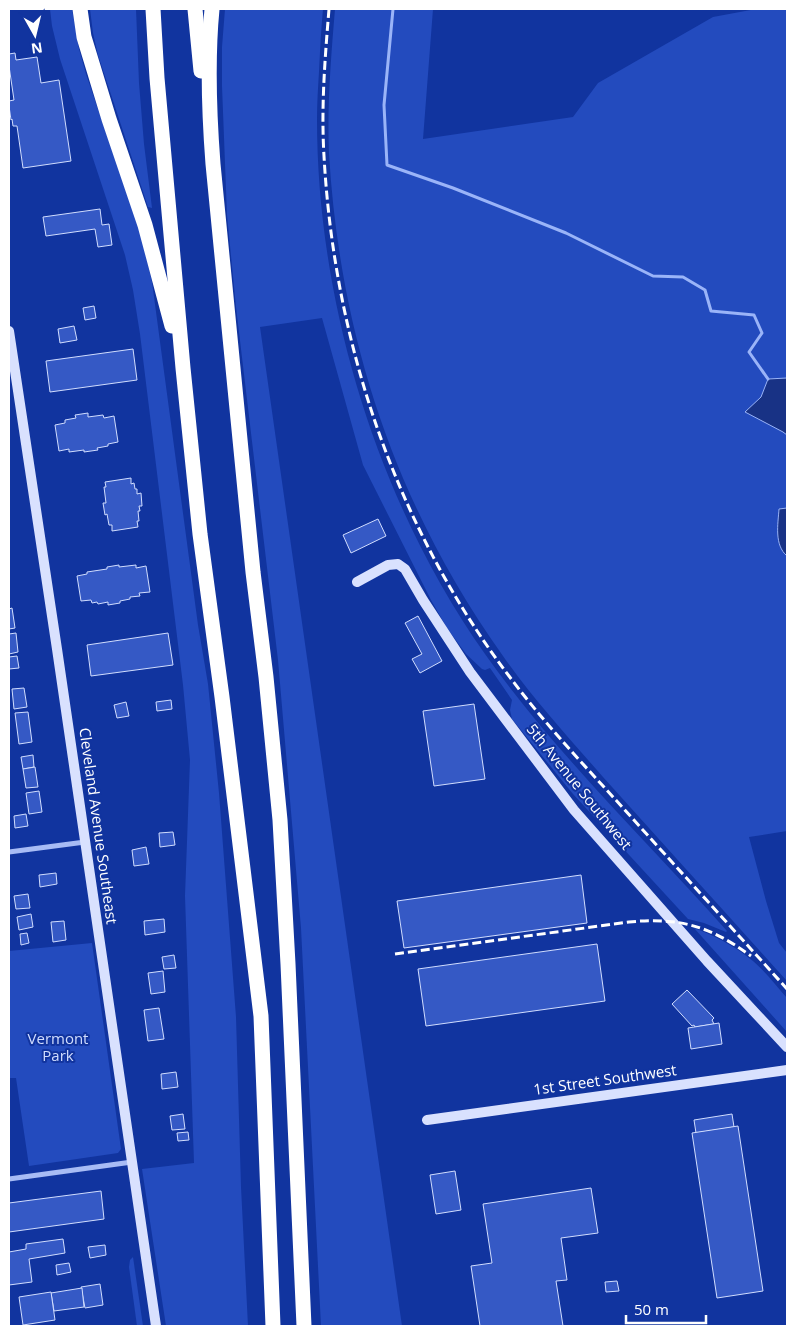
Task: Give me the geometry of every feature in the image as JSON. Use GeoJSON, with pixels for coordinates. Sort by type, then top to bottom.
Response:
{"type":"FeatureCollection","features":[{"type":"Feature","properties":{"kind":"highway"},"geometry":{"type":"LineString","coordinates":[[80,9],[84,37],[109,119],[145,225],[183,368]]}},
{"type":"Feature","properties":{"kind":"highway"},"geometry":{"type":"LineString","coordinates":[[153,9],[157,78],[200,534],[261,1016],[273,1326]]}},
{"type":"Feature","properties":{"kind":"highway"},"geometry":{"type":"LineString","coordinates":[[194,9],[213,164],[253,572],[266,677],[280,820],[304,1326]]}},
{"type":"Feature","properties":{"kind":"highway"},"geometry":{"type":"LineString","coordinates":[[212,9],[209,71],[213,164]]}},
{"type":"Feature","properties":{"kind":"street","name":"Cleveland Avenue Southeast"},"geometry":{"type":"LineString","coordinates":[[9,331],[156,1326]]}},
{"type":"Feature","properties":{"kind":"street","name":"5th Avenue Southwest"},"geometry":{"type":"LineString","coordinates":[[358,582],[388,565],[398,564],[405,569],[470,672],[574,810],[707,961],[787,1047]]}},
{"type":"Feature","properties":{"kind":"street"},"geometry":{"type":"LineString","coordinates":[[9,852],[86,842]]}},
{"type":"Feature","properties":{"kind":"street","name":"1st Street Southwest"},"geometry":{"type":"LineString","coordinates":[[427,1120],[787,1070]]}},
{"type":"Feature","properties":{"kind":"street"},"geometry":{"type":"LineString","coordinates":[[9,1179],[132,1162]]}},
{"type":"Feature","properties":{"kind":"green space"},"geometry":{"type":"Polygon","coordinates":[[[50,9],[72,9],[79,49],[86,74],[141,235],[152,282],[198,625],[208,684],[219,793],[236,1017],[241,1187],[248,1326],[166,1326],[142,1169],[194,1163],[185,896],[190,760],[183,685],[133,290],[125,255],[60,59],[50,9]]]}},
{"type":"Feature","properties":{"kind":"green space"},"geometry":{"type":"Polygon","coordinates":[[[90,9],[136,9],[139,83],[152,208],[148,207],[98,55],[90,9]]]}},
{"type":"Feature","properties":{"kind":"green space"},"geometry":{"type":"Polygon","coordinates":[[[225,9],[323,9],[317,119],[320,189],[328,259],[342,330],[361,399],[385,467],[414,533],[447,595],[485,654],[512,691],[602,796],[727,931],[688,919],[573,794],[512,719],[510,710],[512,700],[490,668],[482,669],[466,654],[447,628],[363,465],[322,318],[260,327],[402,1326],[321,1326],[301,928],[278,660],[236,307],[227,215],[222,86],[222,47],[225,9]]]}},
{"type":"Feature","properties":{"kind":"green space"},"geometry":{"type":"Polygon","coordinates":[[[335,9],[433,9],[423,139],[573,117],[598,83],[713,17],[756,9],[787,9],[787,378],[768,379],[761,397],[783,432],[787,435],[787,508],[779,509],[778,528],[779,540],[787,556],[787,831],[749,837],[779,943],[787,953],[787,981],[603,777],[526,688],[465,599],[432,540],[404,480],[380,418],[361,354],[346,289],[335,222],[329,154],[329,118],[335,9]]]}},
{"type":"Feature","properties":{"kind":"green space"},"geometry":{"type":"Polygon","coordinates":[[[694,928],[716,937],[736,949],[754,962],[769,977],[787,998],[787,1032],[694,928]]]}},
{"type":"Feature","properties":{"kind":"green space","name":"Vermont Park"},"geometry":{"type":"Polygon","coordinates":[[[92,943],[121,1149],[118,1153],[29,1166],[16,1078],[9,1078],[9,951],[92,943]]]}},
{"type":"Feature","properties":{"kind":"green space"},"geometry":{"type":"Polygon","coordinates":[[[133,1257],[143,1326],[137,1326],[129,1267],[130,1260],[133,1257]]]}},
{"type":"Feature","properties":{"kind":"shaded area"},"geometry":{"type":"Polygon","coordinates":[[[787,378],[787,435],[745,412],[761,397],[768,379],[787,378]]]}},
{"type":"Feature","properties":{"kind":"shaded area"},"geometry":{"type":"Polygon","coordinates":[[[787,508],[787,556],[778,540],[778,528],[779,509],[787,508]]]}},
{"type":"Feature","properties":{"kind":"building"},"geometry":{"type":"Polygon","coordinates":[[[15,53],[16,60],[37,57],[41,83],[59,80],[71,161],[23,168],[17,126],[13,126],[9,106],[9,101],[14,100],[9,54],[15,53]]]}},
{"type":"Feature","properties":{"kind":"building"},"geometry":{"type":"Polygon","coordinates":[[[100,209],[102,225],[109,224],[112,245],[98,247],[95,229],[46,236],[43,217],[100,209]]]}},
{"type":"Feature","properties":{"kind":"building"},"geometry":{"type":"Polygon","coordinates":[[[94,306],[96,318],[85,320],[83,308],[94,306]]]}},
{"type":"Feature","properties":{"kind":"building"},"geometry":{"type":"Polygon","coordinates":[[[74,326],[77,340],[60,343],[58,329],[74,326]]]}},
{"type":"Feature","properties":{"kind":"building"},"geometry":{"type":"Polygon","coordinates":[[[133,349],[137,380],[50,392],[46,361],[133,349]]]}},
{"type":"Feature","properties":{"kind":"building"},"geometry":{"type":"Polygon","coordinates":[[[88,413],[88,417],[103,415],[104,418],[114,416],[118,442],[97,448],[98,450],[69,452],[69,449],[59,451],[55,425],[65,423],[65,420],[76,418],[75,415],[88,413]]]}},
{"type":"Feature","properties":{"kind":"building"},"geometry":{"type":"Polygon","coordinates":[[[131,478],[131,484],[134,483],[137,494],[141,493],[142,506],[139,506],[140,511],[138,511],[138,527],[112,531],[112,525],[109,525],[103,503],[106,503],[105,482],[131,478]]]}},
{"type":"Feature","properties":{"kind":"building"},"geometry":{"type":"Polygon","coordinates":[[[378,519],[386,536],[351,553],[343,535],[378,519]]]}},
{"type":"Feature","properties":{"kind":"building"},"geometry":{"type":"Polygon","coordinates":[[[119,565],[119,567],[136,565],[136,568],[146,566],[150,592],[139,593],[140,596],[130,597],[130,599],[120,601],[120,603],[108,605],[108,602],[98,604],[97,602],[92,603],[91,600],[81,601],[77,576],[119,565]]]}},
{"type":"Feature","properties":{"kind":"building"},"geometry":{"type":"Polygon","coordinates":[[[12,608],[15,628],[9,629],[9,609],[12,608]]]}},
{"type":"Feature","properties":{"kind":"building"},"geometry":{"type":"Polygon","coordinates":[[[418,616],[442,661],[420,673],[412,659],[422,654],[405,623],[418,616]]]}},
{"type":"Feature","properties":{"kind":"building"},"geometry":{"type":"Polygon","coordinates":[[[16,633],[18,652],[9,654],[9,634],[16,633]]]}},
{"type":"Feature","properties":{"kind":"building"},"geometry":{"type":"Polygon","coordinates":[[[168,633],[173,665],[91,676],[87,645],[168,633]]]}},
{"type":"Feature","properties":{"kind":"building"},"geometry":{"type":"Polygon","coordinates":[[[17,656],[19,668],[9,669],[9,657],[17,656]]]}},
{"type":"Feature","properties":{"kind":"building"},"geometry":{"type":"Polygon","coordinates":[[[24,688],[27,707],[14,709],[12,689],[24,688]]]}},
{"type":"Feature","properties":{"kind":"building"},"geometry":{"type":"Polygon","coordinates":[[[171,700],[172,709],[157,711],[156,702],[171,700]]]}},
{"type":"Feature","properties":{"kind":"building"},"geometry":{"type":"Polygon","coordinates":[[[126,702],[129,716],[117,718],[114,705],[126,702]]]}},
{"type":"Feature","properties":{"kind":"building"},"geometry":{"type":"Polygon","coordinates":[[[474,704],[485,779],[434,786],[423,711],[474,704]]]}},
{"type":"Feature","properties":{"kind":"building"},"geometry":{"type":"Polygon","coordinates":[[[28,712],[32,742],[19,744],[15,713],[28,712]]]}},
{"type":"Feature","properties":{"kind":"building"},"geometry":{"type":"Polygon","coordinates":[[[33,755],[34,767],[23,769],[21,757],[33,755]]]}},
{"type":"Feature","properties":{"kind":"building"},"geometry":{"type":"Polygon","coordinates":[[[35,767],[38,787],[26,788],[23,769],[35,767]]]}},
{"type":"Feature","properties":{"kind":"building"},"geometry":{"type":"Polygon","coordinates":[[[39,791],[42,812],[29,814],[26,793],[39,791]]]}},
{"type":"Feature","properties":{"kind":"building"},"geometry":{"type":"Polygon","coordinates":[[[26,814],[28,826],[15,828],[14,816],[26,814]]]}},
{"type":"Feature","properties":{"kind":"building"},"geometry":{"type":"Polygon","coordinates":[[[173,832],[175,845],[160,847],[159,833],[173,832]]]}},
{"type":"Feature","properties":{"kind":"building"},"geometry":{"type":"Polygon","coordinates":[[[146,847],[149,864],[134,866],[132,850],[146,847]]]}},
{"type":"Feature","properties":{"kind":"building"},"geometry":{"type":"Polygon","coordinates":[[[56,873],[57,884],[40,887],[39,875],[56,873]]]}},
{"type":"Feature","properties":{"kind":"building"},"geometry":{"type":"Polygon","coordinates":[[[581,875],[587,923],[404,948],[397,901],[581,875]]]}},
{"type":"Feature","properties":{"kind":"building"},"geometry":{"type":"Polygon","coordinates":[[[28,894],[30,908],[16,909],[14,896],[28,894]]]}},
{"type":"Feature","properties":{"kind":"building"},"geometry":{"type":"Polygon","coordinates":[[[31,914],[33,927],[19,930],[17,917],[31,914]]]}},
{"type":"Feature","properties":{"kind":"building"},"geometry":{"type":"Polygon","coordinates":[[[164,919],[165,932],[145,935],[144,921],[164,919]]]}},
{"type":"Feature","properties":{"kind":"building"},"geometry":{"type":"Polygon","coordinates":[[[64,921],[66,940],[53,942],[51,922],[64,921]]]}},
{"type":"Feature","properties":{"kind":"building"},"geometry":{"type":"Polygon","coordinates":[[[27,933],[29,943],[21,945],[20,934],[27,933]]]}},
{"type":"Feature","properties":{"kind":"building"},"geometry":{"type":"Polygon","coordinates":[[[597,944],[605,1001],[426,1026],[418,969],[597,944]]]}},
{"type":"Feature","properties":{"kind":"building"},"geometry":{"type":"Polygon","coordinates":[[[174,955],[176,968],[164,969],[162,957],[174,955]]]}},
{"type":"Feature","properties":{"kind":"building"},"geometry":{"type":"Polygon","coordinates":[[[163,971],[165,992],[151,994],[148,973],[163,971]]]}},
{"type":"Feature","properties":{"kind":"building"},"geometry":{"type":"Polygon","coordinates":[[[687,990],[714,1018],[712,1020],[714,1024],[692,1026],[672,1004],[687,990]]]}},
{"type":"Feature","properties":{"kind":"building"},"geometry":{"type":"Polygon","coordinates":[[[159,1008],[164,1039],[148,1041],[144,1010],[159,1008]]]}},
{"type":"Feature","properties":{"kind":"building"},"geometry":{"type":"Polygon","coordinates":[[[719,1023],[722,1044],[691,1049],[688,1028],[719,1023]]]}},
{"type":"Feature","properties":{"kind":"building"},"geometry":{"type":"Polygon","coordinates":[[[176,1072],[178,1087],[162,1089],[161,1074],[176,1072]]]}},
{"type":"Feature","properties":{"kind":"building"},"geometry":{"type":"Polygon","coordinates":[[[183,1114],[185,1129],[172,1130],[170,1116],[183,1114]]]}},
{"type":"Feature","properties":{"kind":"building"},"geometry":{"type":"Polygon","coordinates":[[[732,1114],[734,1127],[696,1133],[694,1120],[732,1114]]]}},
{"type":"Feature","properties":{"kind":"building"},"geometry":{"type":"Polygon","coordinates":[[[738,1126],[763,1291],[717,1298],[692,1133],[738,1126]]]}},
{"type":"Feature","properties":{"kind":"building"},"geometry":{"type":"Polygon","coordinates":[[[188,1132],[189,1140],[178,1141],[177,1133],[188,1132]]]}},
{"type":"Feature","properties":{"kind":"building"},"geometry":{"type":"Polygon","coordinates":[[[455,1171],[461,1210],[436,1214],[430,1175],[455,1171]]]}},
{"type":"Feature","properties":{"kind":"building"},"geometry":{"type":"Polygon","coordinates":[[[591,1188],[598,1233],[561,1238],[567,1280],[556,1281],[563,1326],[480,1326],[471,1266],[492,1263],[483,1204],[591,1188]]]}},
{"type":"Feature","properties":{"kind":"building"},"geometry":{"type":"Polygon","coordinates":[[[101,1191],[104,1219],[9,1232],[9,1203],[101,1191]]]}},
{"type":"Feature","properties":{"kind":"building"},"geometry":{"type":"Polygon","coordinates":[[[63,1239],[65,1253],[29,1259],[32,1282],[9,1285],[9,1252],[26,1249],[26,1244],[63,1239]]]}},
{"type":"Feature","properties":{"kind":"building"},"geometry":{"type":"Polygon","coordinates":[[[105,1245],[106,1255],[90,1258],[88,1247],[105,1245]]]}},
{"type":"Feature","properties":{"kind":"building"},"geometry":{"type":"Polygon","coordinates":[[[69,1263],[71,1272],[57,1275],[56,1265],[69,1263]]]}},
{"type":"Feature","properties":{"kind":"building"},"geometry":{"type":"Polygon","coordinates":[[[617,1281],[619,1291],[606,1292],[605,1282],[617,1281]]]}},
{"type":"Feature","properties":{"kind":"building"},"geometry":{"type":"Polygon","coordinates":[[[100,1284],[103,1305],[85,1308],[81,1287],[100,1284]]]}},
{"type":"Feature","properties":{"kind":"building"},"geometry":{"type":"Polygon","coordinates":[[[82,1288],[84,1307],[54,1311],[51,1293],[82,1288]]]}},
{"type":"Feature","properties":{"kind":"building"},"geometry":{"type":"Polygon","coordinates":[[[51,1292],[55,1320],[23,1325],[19,1297],[51,1292]]]}},
{"type":"Feature","properties":{"kind":"waterway"},"geometry":{"type":"LineString","coordinates":[[393,9],[384,105],[387,165],[453,188],[566,233],[653,276],[683,277],[705,290],[711,311],[754,315],[762,333],[749,352],[768,379]]}},
{"type":"Feature","properties":{"kind":"railway"},"geometry":{"type":"LineString","coordinates":[[329,9],[323,119],[330,226],[341,295],[357,363],[378,430],[403,495],[434,558],[469,619],[522,693],[565,744],[787,989]]}},
{"type":"Feature","properties":{"kind":"railway"},"geometry":{"type":"LineString","coordinates":[[395,954],[629,922],[663,921],[693,926],[708,931],[722,937],[751,956]]}}]}
